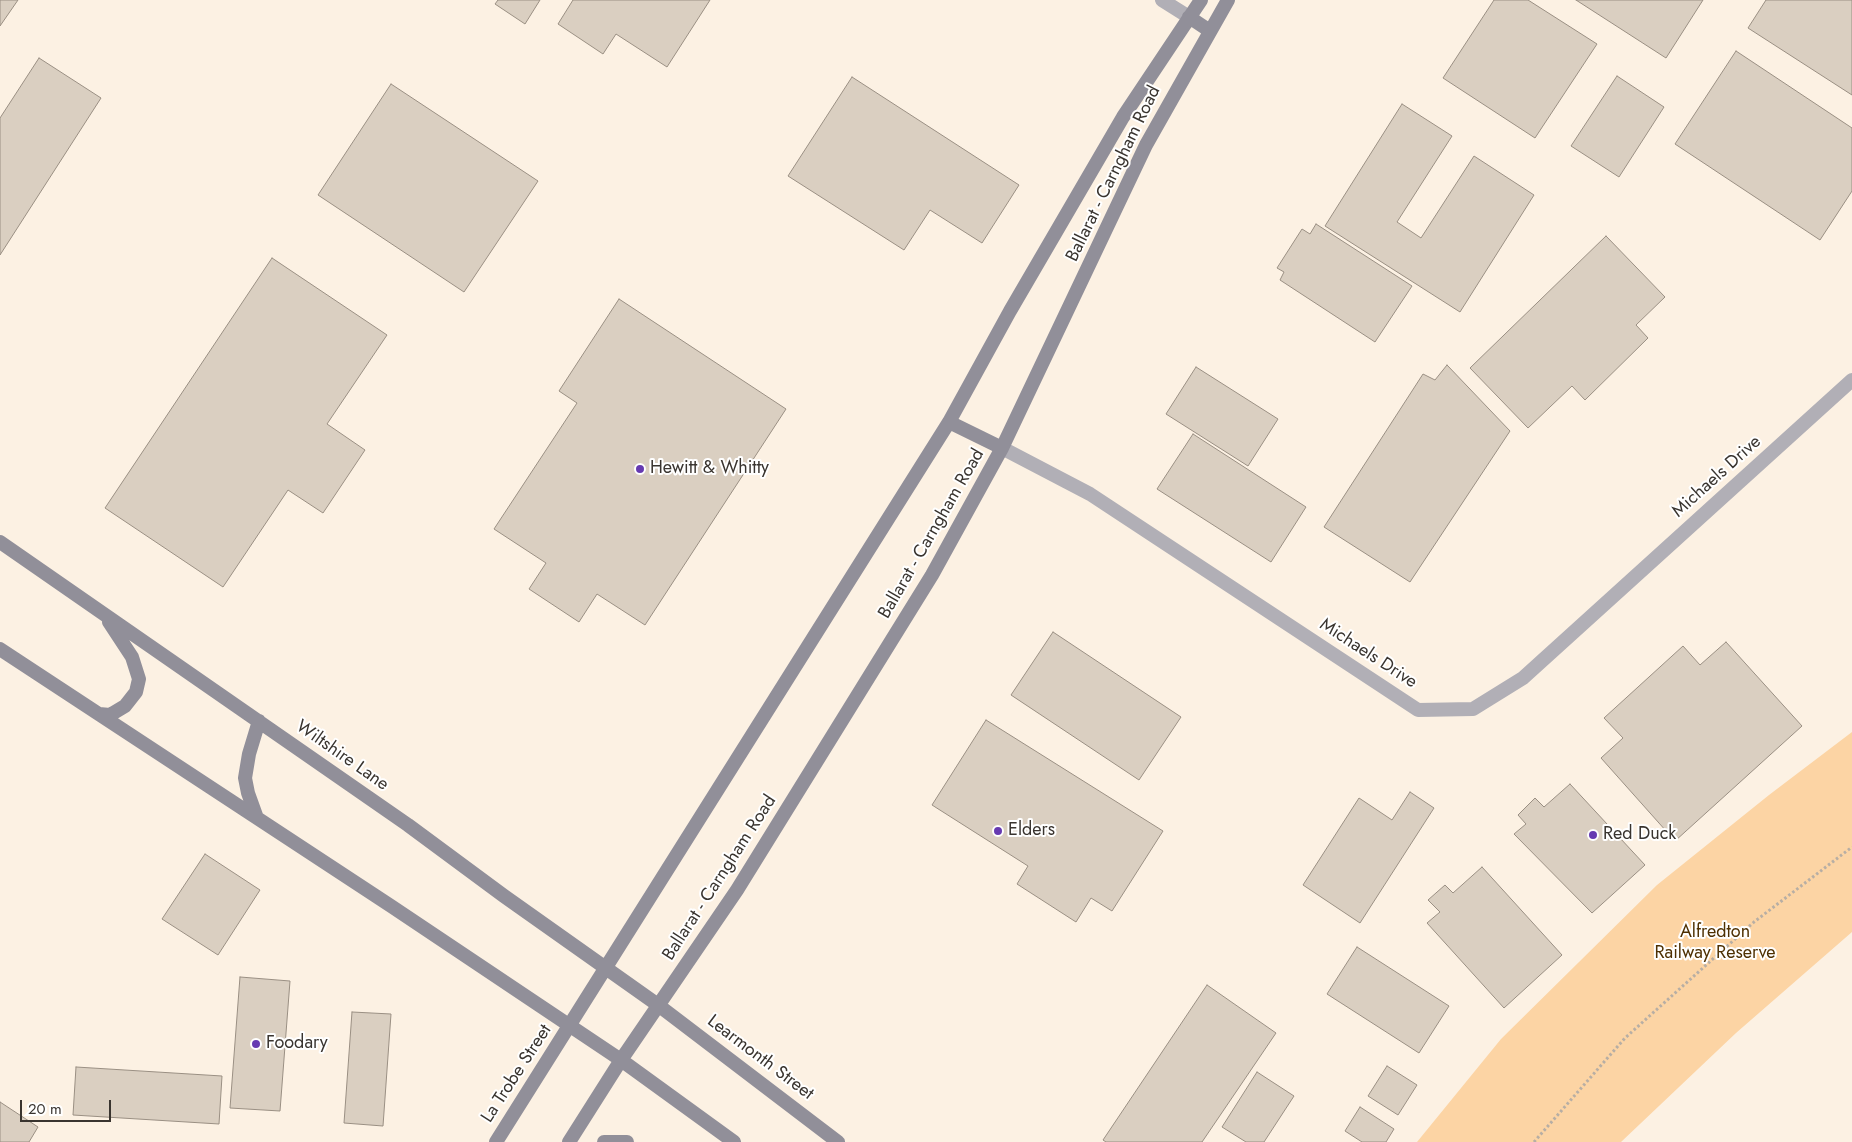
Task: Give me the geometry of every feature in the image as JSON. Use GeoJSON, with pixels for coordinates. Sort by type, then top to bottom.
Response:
{"type":"FeatureCollection","features":[{"type":"Feature","properties":{"kind":"main road","name":"Ballarat - Carngham Road"},"geometry":{"type":"LineString","coordinates":[[570,1026],[949,422],[1010,311],[1119,124],[1201,0]]}},
{"type":"Feature","properties":{"kind":"main road","name":"Ballarat - Carngham Road"},"geometry":{"type":"LineString","coordinates":[[621,1060],[737,890],[932,575],[1002,448],[1146,145],[1228,0]]}},
{"type":"Feature","properties":{"kind":"main road"},"geometry":{"type":"LineString","coordinates":[[1189,17],[1210,30]]}},
{"type":"Feature","properties":{"kind":"main road"},"geometry":{"type":"LineString","coordinates":[[949,422],[1002,448]]}},
{"type":"Feature","properties":{"kind":"main road","name":"Wiltshire Lane"},"geometry":{"type":"LineString","coordinates":[[0,542],[408,825],[658,1005]]}},
{"type":"Feature","properties":{"kind":"main road"},"geometry":{"type":"LineString","coordinates":[[99,714],[114,713],[125,706],[136,692],[139,679],[132,657],[102,613]]}},
{"type":"Feature","properties":{"kind":"main road"},"geometry":{"type":"LineString","coordinates":[[0,649],[621,1060],[734,1142]]}},
{"type":"Feature","properties":{"kind":"main road"},"geometry":{"type":"LineString","coordinates":[[257,818],[245,778],[249,754],[259,721]]}},
{"type":"Feature","properties":{"kind":"main road","name":"Learmonth Street"},"geometry":{"type":"LineString","coordinates":[[658,1005],[838,1142]]}},
{"type":"Feature","properties":{"kind":"main road","name":"La Trobe Street"},"geometry":{"type":"LineString","coordinates":[[496,1142],[570,1026]]}},
{"type":"Feature","properties":{"kind":"main road"},"geometry":{"type":"LineString","coordinates":[[569,1142],[621,1060]]}},
{"type":"Feature","properties":{"kind":"main road"},"geometry":{"type":"LineString","coordinates":[[604,1142],[627,1142]]}},
{"type":"Feature","properties":{"kind":"street"},"geometry":{"type":"LineString","coordinates":[[1162,0],[1189,17]]}},
{"type":"Feature","properties":{"kind":"street","name":"Michaels Drive"},"geometry":{"type":"LineString","coordinates":[[1002,448],[1090,494],[1418,710],[1473,709],[1523,678],[1852,380]]}},
{"type":"Feature","properties":{"kind":"path"},"geometry":{"type":"LineString","coordinates":[[1534,1142],[1625,1038],[1754,922],[1852,847]]}},
{"type":"Feature","properties":{"kind":"green space","name":"Alfredton Railway Reserve"},"geometry":{"type":"Polygon","coordinates":[[[1852,732],[1852,932],[1736,1033],[1621,1142],[1417,1142],[1501,1039],[1657,885],[1769,795],[1852,732]]]}},
{"type":"Feature","properties":{"kind":"building"},"geometry":{"type":"Polygon","coordinates":[[[0,0],[18,0],[0,26],[0,0]]]}},
{"type":"Feature","properties":{"kind":"building"},"geometry":{"type":"Polygon","coordinates":[[[498,0],[540,0],[525,24],[495,4],[498,0]]]}},
{"type":"Feature","properties":{"kind":"building"},"geometry":{"type":"Polygon","coordinates":[[[573,0],[710,0],[667,67],[616,34],[603,54],[558,24],[573,0]]]}},
{"type":"Feature","properties":{"kind":"building"},"geometry":{"type":"Polygon","coordinates":[[[1494,0],[1528,0],[1597,44],[1535,138],[1443,78],[1494,0]]]}},
{"type":"Feature","properties":{"kind":"building"},"geometry":{"type":"Polygon","coordinates":[[[1576,0],[1703,0],[1666,58],[1576,0]]]}},
{"type":"Feature","properties":{"kind":"building"},"geometry":{"type":"Polygon","coordinates":[[[1766,0],[1852,0],[1852,95],[1748,28],[1766,0]]]}},
{"type":"Feature","properties":{"kind":"building"},"geometry":{"type":"Polygon","coordinates":[[[1736,51],[1852,128],[1852,191],[1820,240],[1675,144],[1736,51]]]}},
{"type":"Feature","properties":{"kind":"building"},"geometry":{"type":"Polygon","coordinates":[[[39,58],[101,98],[0,255],[0,118],[39,58]]]}},
{"type":"Feature","properties":{"kind":"building"},"geometry":{"type":"Polygon","coordinates":[[[1617,76],[1664,107],[1619,177],[1571,146],[1617,76]]]}},
{"type":"Feature","properties":{"kind":"building"},"geometry":{"type":"Polygon","coordinates":[[[852,77],[1019,185],[982,243],[930,210],[904,250],[788,176],[852,77]]]}},
{"type":"Feature","properties":{"kind":"building"},"geometry":{"type":"Polygon","coordinates":[[[391,84],[538,181],[464,292],[318,195],[391,84]]]}},
{"type":"Feature","properties":{"kind":"building"},"geometry":{"type":"Polygon","coordinates":[[[1402,104],[1452,136],[1397,222],[1421,238],[1474,156],[1534,195],[1460,312],[1325,226],[1402,104]]]}},
{"type":"Feature","properties":{"kind":"building"},"geometry":{"type":"Polygon","coordinates":[[[1316,224],[1412,286],[1375,342],[1280,280],[1284,272],[1277,268],[1302,229],[1310,234],[1316,224]]]}},
{"type":"Feature","properties":{"kind":"building"},"geometry":{"type":"Polygon","coordinates":[[[1606,236],[1665,297],[1636,325],[1648,338],[1585,400],[1572,386],[1528,428],[1470,368],[1606,236]]]}},
{"type":"Feature","properties":{"kind":"building"},"geometry":{"type":"Polygon","coordinates":[[[272,258],[387,335],[327,424],[365,450],[323,513],[288,490],[223,587],[105,508],[272,258]]]}},
{"type":"Feature","properties":{"kind":"building","name":"Hewitt & Whitty"},"geometry":{"type":"Polygon","coordinates":[[[619,299],[786,409],[645,625],[597,594],[579,622],[529,589],[546,563],[494,529],[577,403],[559,391],[619,299]]]}},
{"type":"Feature","properties":{"kind":"building"},"geometry":{"type":"Polygon","coordinates":[[[1447,365],[1510,431],[1410,582],[1324,527],[1423,374],[1435,380],[1447,365]]]}},
{"type":"Feature","properties":{"kind":"building"},"geometry":{"type":"Polygon","coordinates":[[[1196,367],[1278,419],[1248,466],[1166,414],[1196,367]]]}},
{"type":"Feature","properties":{"kind":"building"},"geometry":{"type":"Polygon","coordinates":[[[1193,434],[1306,507],[1271,562],[1157,489],[1193,434]]]}},
{"type":"Feature","properties":{"kind":"building"},"geometry":{"type":"Polygon","coordinates":[[[1053,632],[1181,717],[1139,780],[1011,695],[1053,632]]]}},
{"type":"Feature","properties":{"kind":"building"},"geometry":{"type":"Polygon","coordinates":[[[1726,642],[1802,726],[1675,841],[1601,758],[1623,738],[1604,718],[1683,646],[1700,665],[1726,642]]]}},
{"type":"Feature","properties":{"kind":"building"},"geometry":{"type":"Polygon","coordinates":[[[986,720],[1163,831],[1112,911],[1091,898],[1076,922],[1017,884],[1028,866],[932,805],[986,720]]]}},
{"type":"Feature","properties":{"kind":"building"},"geometry":{"type":"Polygon","coordinates":[[[1570,784],[1645,865],[1592,913],[1514,834],[1526,824],[1518,815],[1535,798],[1544,807],[1570,784]]]}},
{"type":"Feature","properties":{"kind":"building"},"geometry":{"type":"Polygon","coordinates":[[[1410,792],[1434,808],[1360,923],[1303,885],[1359,798],[1392,820],[1410,792]]]}},
{"type":"Feature","properties":{"kind":"building"},"geometry":{"type":"Polygon","coordinates":[[[205,854],[260,890],[218,955],[162,919],[205,854]]]}},
{"type":"Feature","properties":{"kind":"building"},"geometry":{"type":"Polygon","coordinates":[[[1482,867],[1562,955],[1504,1008],[1427,923],[1440,912],[1428,900],[1445,885],[1453,893],[1482,867]]]}},
{"type":"Feature","properties":{"kind":"building"},"geometry":{"type":"Polygon","coordinates":[[[1357,947],[1449,1006],[1419,1053],[1327,994],[1357,947]]]}},
{"type":"Feature","properties":{"kind":"building"},"geometry":{"type":"Polygon","coordinates":[[[240,977],[290,981],[280,1111],[230,1108],[240,977]]]}},
{"type":"Feature","properties":{"kind":"building"},"geometry":{"type":"Polygon","coordinates":[[[1207,985],[1276,1033],[1202,1142],[1106,1142],[1103,1140],[1207,985]]]}},
{"type":"Feature","properties":{"kind":"building"},"geometry":{"type":"Polygon","coordinates":[[[352,1012],[391,1014],[383,1126],[344,1123],[352,1012]]]}},
{"type":"Feature","properties":{"kind":"building"},"geometry":{"type":"Polygon","coordinates":[[[1387,1066],[1417,1085],[1398,1115],[1368,1096],[1387,1066]]]}},
{"type":"Feature","properties":{"kind":"building"},"geometry":{"type":"Polygon","coordinates":[[[76,1067],[222,1076],[219,1124],[73,1115],[76,1067]]]}},
{"type":"Feature","properties":{"kind":"building"},"geometry":{"type":"Polygon","coordinates":[[[1257,1072],[1294,1096],[1264,1142],[1246,1142],[1222,1127],[1257,1072]]]}},
{"type":"Feature","properties":{"kind":"building"},"geometry":{"type":"Polygon","coordinates":[[[0,1102],[38,1127],[29,1142],[0,1142],[0,1102]]]}},
{"type":"Feature","properties":{"kind":"building"},"geometry":{"type":"Polygon","coordinates":[[[1360,1107],[1394,1129],[1386,1142],[1362,1142],[1345,1131],[1360,1107]]]}},
{"type":"Feature","properties":{"kind":"place","name":"Hewitt & Whitty"},"geometry":{"type":"Point","coordinates":[640,469]}},
{"type":"Feature","properties":{"kind":"place","name":"Elders"},"geometry":{"type":"Point","coordinates":[998,831]}},
{"type":"Feature","properties":{"kind":"place","name":"Red Duck"},"geometry":{"type":"Point","coordinates":[1593,835]}},
{"type":"Feature","properties":{"kind":"place","name":"Foodary"},"geometry":{"type":"Point","coordinates":[256,1044]}}]}
